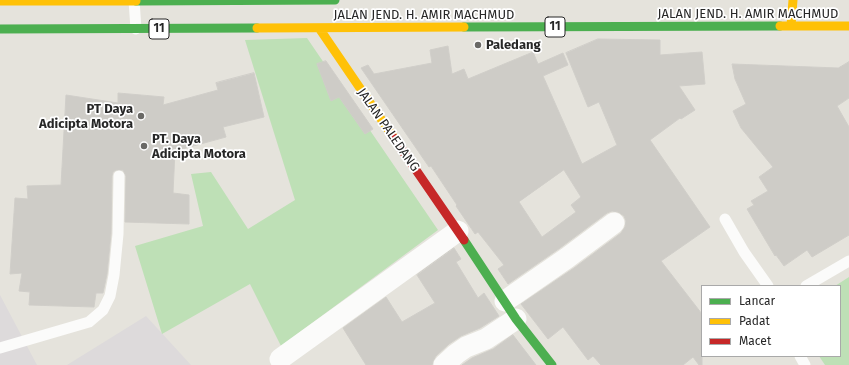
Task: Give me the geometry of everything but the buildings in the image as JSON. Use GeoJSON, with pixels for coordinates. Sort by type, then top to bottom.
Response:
{"type":"FeatureCollection","features":[{"type":"Feature","properties":{"kind":"main road","name":"JALAN JEND. H. AMIR MACHMUD"},"geometry":{"type":"LineString","coordinates":[[0,1],[335,0]]}},
{"type":"Feature","properties":{"kind":"main road"},"geometry":{"type":"LineString","coordinates":[[791,26],[792,0]]}},
{"type":"Feature","properties":{"kind":"main road","name":"JALAN JEND. H. AMIR MACHMUD"},"geometry":{"type":"LineString","coordinates":[[0,29],[849,26]]}},
{"type":"Feature","properties":{"kind":"main road","name":"JALAN PALEDANG"},"geometry":{"type":"LineString","coordinates":[[319,28],[458,231],[516,319],[552,365]]}},
{"type":"Feature","properties":{"kind":"street"},"geometry":{"type":"LineString","coordinates":[[505,301],[614,223]]}},
{"type":"Feature","properties":{"kind":"street"},"geometry":{"type":"LineString","coordinates":[[280,359],[458,231]]}},
{"type":"Feature","properties":{"kind":"street"},"geometry":{"type":"LineString","coordinates":[[444,365],[466,347],[486,339],[516,319]]}},
{"type":"Feature","properties":{"kind":"lane"},"geometry":{"type":"LineString","coordinates":[[134,0],[136,29]]}},
{"type":"Feature","properties":{"kind":"lane"},"geometry":{"type":"LineString","coordinates":[[0,348],[89,322],[103,310],[110,296],[114,275],[118,234],[119,176]]}},
{"type":"Feature","properties":{"kind":"lane"},"geometry":{"type":"LineString","coordinates":[[725,218],[744,252],[767,285]]}},
{"type":"Feature","properties":{"kind":"lane"},"geometry":{"type":"LineString","coordinates":[[808,285],[849,260]]}},
{"type":"Feature","properties":{"kind":"shaded area"},"geometry":{"type":"Polygon","coordinates":[[[0,295],[37,365],[0,365],[0,295]]]}},
{"type":"Feature","properties":{"kind":"shaded area"},"geometry":{"type":"Polygon","coordinates":[[[146,316],[191,365],[67,365],[146,316]]]}},
{"type":"Feature","properties":{"kind":"green space"},"geometry":{"type":"Polygon","coordinates":[[[307,38],[438,230],[281,346],[250,284],[162,334],[135,246],[203,226],[191,174],[211,172],[248,229],[295,200],[245,40],[307,38]]]}},
{"type":"Feature","properties":{"kind":"green space"},"geometry":{"type":"Polygon","coordinates":[[[849,277],[849,365],[825,365],[820,357],[841,357],[841,285],[837,285],[849,277]]]}},
{"type":"Feature","properties":{"kind":"traffic: fast"},"geometry":{"type":"LineString","coordinates":[[136,1],[335,0]]}},
{"type":"Feature","properties":{"kind":"traffic: fast"},"geometry":{"type":"LineString","coordinates":[[464,27],[780,26]]}},
{"type":"Feature","properties":{"kind":"traffic: fast"},"geometry":{"type":"LineString","coordinates":[[0,29],[257,28]]}},
{"type":"Feature","properties":{"kind":"traffic: fast"},"geometry":{"type":"LineString","coordinates":[[464,240],[516,319],[552,365]]}},
{"type":"Feature","properties":{"kind":"traffic: slow"},"geometry":{"type":"LineString","coordinates":[[791,26],[793,0]]}},
{"type":"Feature","properties":{"kind":"traffic: slow"},"geometry":{"type":"LineString","coordinates":[[0,1],[136,1]]}},
{"type":"Feature","properties":{"kind":"traffic: slow"},"geometry":{"type":"LineString","coordinates":[[780,26],[849,26]]}},
{"type":"Feature","properties":{"kind":"traffic: slow"},"geometry":{"type":"LineString","coordinates":[[257,28],[464,27]]}},
{"type":"Feature","properties":{"kind":"traffic: slow"},"geometry":{"type":"LineString","coordinates":[[319,28],[394,138]]}},
{"type":"Feature","properties":{"kind":"traffic: jam"},"geometry":{"type":"LineString","coordinates":[[394,138],[464,240]]}},
{"type":"Feature","properties":{"kind":"place","name":"Paledang"},"geometry":{"type":"Point","coordinates":[478,45]}},
{"type":"Feature","properties":{"kind":"place","name":"PT Daya Adicipta Motora"},"geometry":{"type":"Point","coordinates":[141,116]}},
{"type":"Feature","properties":{"kind":"place","name":"PT. Daya Adicipta Motora"},"geometry":{"type":"Point","coordinates":[144,146]}}]}
